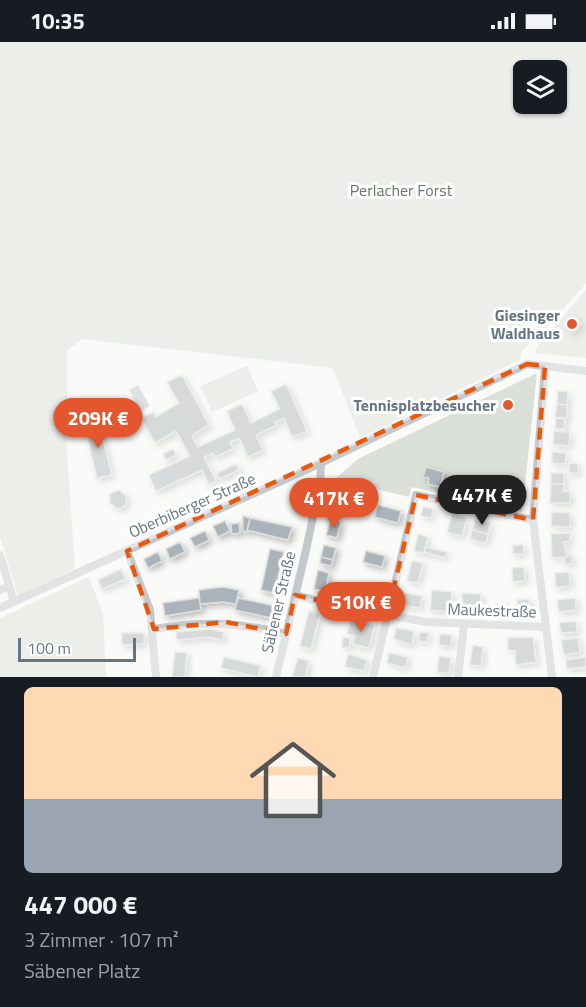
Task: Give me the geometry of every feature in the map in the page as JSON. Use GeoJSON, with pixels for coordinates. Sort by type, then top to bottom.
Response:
{"type":"FeatureCollection","features":[{"type":"Feature","properties":{"kind":"street","name":"Oberbiberger Straße"},"geometry":{"type":"LineString","coordinates":[[0,608],[321,464],[527,364],[586,370]]}},
{"type":"Feature","properties":{"kind":"street"},"geometry":{"type":"LineString","coordinates":[[545,366],[532,520],[552,677]]}},
{"type":"Feature","properties":{"kind":"street","name":"Säbener Straße"},"geometry":{"type":"LineString","coordinates":[[276,677],[320,484],[321,464]]}},
{"type":"Feature","properties":{"kind":"street"},"geometry":{"type":"LineString","coordinates":[[373,677],[417,495],[532,520]]}},
{"type":"Feature","properties":{"kind":"street"},"geometry":{"type":"LineString","coordinates":[[127,551],[146,596],[154,628],[156,677]]}},
{"type":"Feature","properties":{"kind":"street"},"geometry":{"type":"LineString","coordinates":[[0,555],[4,588],[14,602]]}},
{"type":"Feature","properties":{"kind":"street","name":"Maukestraße"},"geometry":{"type":"LineString","coordinates":[[296,595],[387,616],[464,625],[546,627]]}},
{"type":"Feature","properties":{"kind":"street"},"geometry":{"type":"LineString","coordinates":[[154,628],[188,623],[226,622],[286,634]]}},
{"type":"Feature","properties":{"kind":"street"},"geometry":{"type":"LineString","coordinates":[[458,677],[464,625]]}},
{"type":"Feature","properties":{"kind":"highlighted area"},"geometry":{"type":"Polygon","coordinates":[[[527,364],[545,366],[533,520],[416,495],[387,616],[295,595],[286,634],[226,622],[154,629],[127,551],[527,364]]]}},
{"type":"Feature","properties":{"kind":"green space","name":"Perlacher Forst"},"geometry":{"type":"Polygon","coordinates":[[[0,42],[586,42],[586,283],[541,335],[537,325],[539,320],[533,322],[529,345],[522,351],[520,360],[360,438],[333,368],[82,339],[67,351],[67,453],[75,568],[18,596],[0,537],[0,42]]]}},
{"type":"Feature","properties":{"kind":"green space"},"geometry":{"type":"Polygon","coordinates":[[[586,290],[586,358],[535,353],[538,345],[586,290]]]}},
{"type":"Feature","properties":{"kind":"green space"},"geometry":{"type":"Polygon","coordinates":[[[247,366],[258,391],[212,412],[200,386],[247,366]]]}},
{"type":"Feature","properties":{"kind":"green space"},"geometry":{"type":"Polygon","coordinates":[[[537,373],[522,512],[412,487],[409,497],[335,479],[358,459],[537,373]]]}},
{"type":"Feature","properties":{"kind":"green space"},"geometry":{"type":"Polygon","coordinates":[[[89,577],[103,614],[106,677],[0,677],[0,618],[89,577]]]}},
{"type":"Feature","properties":{"kind":"shaded area"},"geometry":{"type":"Polygon","coordinates":[[[138,385],[150,406],[141,411],[129,390],[138,385]]]}},
{"type":"Feature","properties":{"kind":"building","name":"Giesinger Waldhaus"},"geometry":{"type":"Polygon","coordinates":[[[572,315],[581,323],[573,333],[564,326],[572,315]]]}},
{"type":"Feature","properties":{"kind":"building"},"geometry":{"type":"Polygon","coordinates":[[[182,375],[209,425],[192,435],[198,447],[235,430],[227,411],[242,404],[251,423],[280,409],[271,391],[286,384],[307,431],[292,437],[284,418],[275,422],[277,425],[256,435],[263,450],[248,457],[239,438],[230,442],[233,449],[215,457],[213,453],[204,457],[216,481],[209,484],[202,470],[156,491],[149,475],[190,456],[176,431],[155,443],[141,418],[153,412],[156,417],[179,403],[167,382],[182,375]]]}},
{"type":"Feature","properties":{"kind":"building"},"geometry":{"type":"Polygon","coordinates":[[[558,391],[568,392],[567,405],[557,404],[558,391]]]}},
{"type":"Feature","properties":{"kind":"building"},"geometry":{"type":"Polygon","coordinates":[[[557,404],[567,405],[567,418],[555,417],[557,404]]]}},
{"type":"Feature","properties":{"kind":"building"},"geometry":{"type":"Polygon","coordinates":[[[556,418],[565,419],[564,429],[555,428],[556,418]]]}},
{"type":"Feature","properties":{"kind":"building"},"geometry":{"type":"Polygon","coordinates":[[[98,420],[112,475],[97,478],[84,423],[98,420]]]}},
{"type":"Feature","properties":{"kind":"building"},"geometry":{"type":"Polygon","coordinates":[[[554,431],[570,432],[569,446],[553,444],[554,431]]]}},
{"type":"Feature","properties":{"kind":"building"},"geometry":{"type":"Polygon","coordinates":[[[173,449],[176,455],[166,460],[163,454],[173,449]]]}},
{"type":"Feature","properties":{"kind":"building"},"geometry":{"type":"Polygon","coordinates":[[[552,452],[566,453],[565,464],[552,463],[552,452]]]}},
{"type":"Feature","properties":{"kind":"building"},"geometry":{"type":"Polygon","coordinates":[[[569,463],[578,464],[578,473],[569,473],[569,463]]]}},
{"type":"Feature","properties":{"kind":"building"},"geometry":{"type":"Polygon","coordinates":[[[236,464],[239,470],[219,479],[217,473],[236,464]]]}},
{"type":"Feature","properties":{"kind":"building"},"geometry":{"type":"Polygon","coordinates":[[[426,467],[444,472],[440,487],[428,484],[429,478],[423,477],[426,467]]]}},
{"type":"Feature","properties":{"kind":"building"},"geometry":{"type":"Polygon","coordinates":[[[551,473],[564,473],[564,484],[551,484],[551,473]]]}},
{"type":"Feature","properties":{"kind":"building"},"geometry":{"type":"Polygon","coordinates":[[[551,484],[564,484],[563,491],[570,492],[570,503],[550,503],[551,484]]]}},
{"type":"Feature","properties":{"kind":"building"},"geometry":{"type":"Polygon","coordinates":[[[337,487],[349,490],[343,513],[332,510],[337,487]]]}},
{"type":"Feature","properties":{"kind":"building"},"geometry":{"type":"Polygon","coordinates":[[[119,490],[126,496],[126,505],[118,509],[110,503],[110,494],[119,490]]]}},
{"type":"Feature","properties":{"kind":"building"},"geometry":{"type":"Polygon","coordinates":[[[378,505],[401,511],[398,523],[375,517],[378,505]]]}},
{"type":"Feature","properties":{"kind":"building"},"geometry":{"type":"Polygon","coordinates":[[[423,507],[433,509],[431,518],[421,516],[423,507]]]}},
{"type":"Feature","properties":{"kind":"building"},"geometry":{"type":"Polygon","coordinates":[[[552,512],[570,513],[570,527],[551,526],[552,512]]]}},
{"type":"Feature","properties":{"kind":"building"},"geometry":{"type":"Polygon","coordinates":[[[452,514],[467,518],[462,536],[447,532],[452,514]]]}},
{"type":"Feature","properties":{"kind":"building"},"geometry":{"type":"Polygon","coordinates":[[[243,516],[250,518],[247,532],[243,531],[243,516]]]}},
{"type":"Feature","properties":{"kind":"building"},"geometry":{"type":"Polygon","coordinates":[[[250,518],[292,527],[288,540],[247,530],[250,518]]]}},
{"type":"Feature","properties":{"kind":"building"},"geometry":{"type":"Polygon","coordinates":[[[331,519],[341,522],[337,538],[326,535],[331,519]]]}},
{"type":"Feature","properties":{"kind":"building"},"geometry":{"type":"Polygon","coordinates":[[[475,519],[491,523],[488,534],[472,530],[475,519]]]}},
{"type":"Feature","properties":{"kind":"building"},"geometry":{"type":"Polygon","coordinates":[[[225,521],[230,531],[218,537],[213,526],[225,521]]]}},
{"type":"Feature","properties":{"kind":"building"},"geometry":{"type":"Polygon","coordinates":[[[239,523],[240,533],[232,534],[231,524],[239,523]]]}},
{"type":"Feature","properties":{"kind":"building"},"geometry":{"type":"Polygon","coordinates":[[[472,530],[488,534],[486,543],[470,539],[472,530]]]}},
{"type":"Feature","properties":{"kind":"building"},"geometry":{"type":"Polygon","coordinates":[[[205,531],[209,540],[195,547],[190,538],[205,531]]]}},
{"type":"Feature","properties":{"kind":"building"},"geometry":{"type":"Polygon","coordinates":[[[570,533],[570,541],[564,542],[567,557],[552,558],[551,534],[570,533]]]}},
{"type":"Feature","properties":{"kind":"building"},"geometry":{"type":"Polygon","coordinates":[[[418,534],[428,537],[424,553],[414,551],[418,534]]]}},
{"type":"Feature","properties":{"kind":"building"},"geometry":{"type":"Polygon","coordinates":[[[180,542],[185,552],[170,559],[166,549],[180,542]]]}},
{"type":"Feature","properties":{"kind":"building"},"geometry":{"type":"Polygon","coordinates":[[[324,545],[336,548],[333,560],[321,557],[324,545]]]}},
{"type":"Feature","properties":{"kind":"building"},"geometry":{"type":"Polygon","coordinates":[[[513,545],[523,545],[524,554],[513,554],[513,545]]]}},
{"type":"Feature","properties":{"kind":"building"},"geometry":{"type":"Polygon","coordinates":[[[425,547],[447,552],[445,558],[424,552],[425,547]]]}},
{"type":"Feature","properties":{"kind":"building"},"geometry":{"type":"Polygon","coordinates":[[[270,549],[284,552],[274,593],[261,590],[270,549]]]}},
{"type":"Feature","properties":{"kind":"building"},"geometry":{"type":"Polygon","coordinates":[[[366,551],[385,556],[382,567],[363,562],[366,551]]]}},
{"type":"Feature","properties":{"kind":"building"},"geometry":{"type":"Polygon","coordinates":[[[158,552],[162,561],[148,568],[144,559],[158,552]]]}},
{"type":"Feature","properties":{"kind":"building"},"geometry":{"type":"Polygon","coordinates":[[[572,555],[572,564],[565,564],[564,557],[572,555]]]}},
{"type":"Feature","properties":{"kind":"building"},"geometry":{"type":"Polygon","coordinates":[[[321,557],[333,560],[331,566],[320,563],[321,557]]]}},
{"type":"Feature","properties":{"kind":"building"},"geometry":{"type":"Polygon","coordinates":[[[412,561],[423,563],[418,583],[407,581],[412,561]]]}},
{"type":"Feature","properties":{"kind":"building"},"geometry":{"type":"Polygon","coordinates":[[[524,567],[525,581],[513,582],[512,568],[524,567]]]}},
{"type":"Feature","properties":{"kind":"building"},"geometry":{"type":"Polygon","coordinates":[[[121,569],[126,579],[102,589],[98,580],[121,569]]]}},
{"type":"Feature","properties":{"kind":"building"},"geometry":{"type":"Polygon","coordinates":[[[318,570],[329,573],[325,591],[314,589],[318,570]]]}},
{"type":"Feature","properties":{"kind":"building"},"geometry":{"type":"Polygon","coordinates":[[[569,572],[570,586],[556,587],[555,573],[569,572]]]}},
{"type":"Feature","properties":{"kind":"building"},"geometry":{"type":"Polygon","coordinates":[[[223,587],[239,590],[236,604],[223,602],[200,604],[199,590],[223,587]]]}},
{"type":"Feature","properties":{"kind":"building"},"geometry":{"type":"Polygon","coordinates":[[[356,587],[368,589],[366,600],[354,598],[356,587]]]}},
{"type":"Feature","properties":{"kind":"building"},"geometry":{"type":"Polygon","coordinates":[[[368,589],[380,591],[378,602],[366,600],[368,589]]]}},
{"type":"Feature","properties":{"kind":"building"},"geometry":{"type":"Polygon","coordinates":[[[432,590],[452,592],[450,612],[430,610],[432,590]]]}},
{"type":"Feature","properties":{"kind":"building"},"geometry":{"type":"Polygon","coordinates":[[[404,593],[422,596],[420,608],[403,605],[404,593]]]}},
{"type":"Feature","properties":{"kind":"building"},"geometry":{"type":"Polygon","coordinates":[[[462,593],[481,594],[480,614],[462,613],[462,593]]]}},
{"type":"Feature","properties":{"kind":"building"},"geometry":{"type":"Polygon","coordinates":[[[199,598],[201,610],[165,616],[163,603],[199,598]]]}},
{"type":"Feature","properties":{"kind":"building"},"geometry":{"type":"Polygon","coordinates":[[[238,598],[275,606],[272,618],[235,610],[238,598]]]}},
{"type":"Feature","properties":{"kind":"building"},"geometry":{"type":"Polygon","coordinates":[[[575,598],[576,610],[559,612],[557,600],[575,598]]]}},
{"type":"Feature","properties":{"kind":"building"},"geometry":{"type":"Polygon","coordinates":[[[529,599],[530,614],[518,615],[517,600],[529,599]]]}},
{"type":"Feature","properties":{"kind":"building"},"geometry":{"type":"Polygon","coordinates":[[[497,604],[509,605],[508,614],[497,613],[497,604]]]}},
{"type":"Feature","properties":{"kind":"building"},"geometry":{"type":"Polygon","coordinates":[[[309,611],[320,614],[311,649],[300,646],[309,611]]]}},
{"type":"Feature","properties":{"kind":"building"},"geometry":{"type":"Polygon","coordinates":[[[351,619],[375,625],[369,648],[353,644],[355,636],[347,634],[351,619]]]}},
{"type":"Feature","properties":{"kind":"building"},"geometry":{"type":"Polygon","coordinates":[[[576,621],[577,632],[561,633],[559,623],[576,621]]]}},
{"type":"Feature","properties":{"kind":"building"},"geometry":{"type":"Polygon","coordinates":[[[396,628],[414,631],[412,645],[394,639],[396,628]]]}},
{"type":"Feature","properties":{"kind":"building"},"geometry":{"type":"Polygon","coordinates":[[[208,629],[224,632],[223,640],[208,637],[177,640],[176,632],[208,629]]]}},
{"type":"Feature","properties":{"kind":"building"},"geometry":{"type":"Polygon","coordinates":[[[420,632],[429,633],[427,642],[418,641],[420,632]]]}},
{"type":"Feature","properties":{"kind":"building"},"geometry":{"type":"Polygon","coordinates":[[[122,633],[144,633],[144,644],[122,645],[122,633]]]}},
{"type":"Feature","properties":{"kind":"building"},"geometry":{"type":"Polygon","coordinates":[[[440,634],[452,635],[451,646],[439,645],[440,634]]]}},
{"type":"Feature","properties":{"kind":"building"},"geometry":{"type":"Polygon","coordinates":[[[343,637],[350,638],[349,648],[342,647],[343,637]]]}},
{"type":"Feature","properties":{"kind":"building"},"geometry":{"type":"Polygon","coordinates":[[[533,637],[536,662],[516,665],[515,651],[508,650],[508,638],[533,637]]]}},
{"type":"Feature","properties":{"kind":"building"},"geometry":{"type":"Polygon","coordinates":[[[578,638],[580,652],[564,655],[561,640],[578,638]]]}},
{"type":"Feature","properties":{"kind":"building"},"geometry":{"type":"Polygon","coordinates":[[[473,645],[483,647],[481,666],[470,665],[473,645]]]}},
{"type":"Feature","properties":{"kind":"building"},"geometry":{"type":"Polygon","coordinates":[[[175,652],[187,653],[185,677],[172,677],[175,652]]]}},
{"type":"Feature","properties":{"kind":"building"},"geometry":{"type":"Polygon","coordinates":[[[389,653],[408,657],[405,668],[387,663],[389,653]]]}},
{"type":"Feature","properties":{"kind":"building"},"geometry":{"type":"Polygon","coordinates":[[[348,654],[367,660],[364,671],[345,667],[348,654]]]}},
{"type":"Feature","properties":{"kind":"building"},"geometry":{"type":"Polygon","coordinates":[[[439,656],[451,658],[449,673],[437,672],[439,656]]]}},
{"type":"Feature","properties":{"kind":"building"},"geometry":{"type":"Polygon","coordinates":[[[224,657],[261,666],[258,677],[221,668],[224,657]]]}},
{"type":"Feature","properties":{"kind":"building"},"geometry":{"type":"Polygon","coordinates":[[[586,657],[586,667],[567,669],[566,660],[586,657]]]}},
{"type":"Feature","properties":{"kind":"building"},"geometry":{"type":"Polygon","coordinates":[[[298,658],[309,661],[305,677],[292,677],[298,658]]]}},
{"type":"Feature","properties":{"kind":"place","name":"Giesinger Waldhaus"},"geometry":{"type":"Point","coordinates":[572,324]}},
{"type":"Feature","properties":{"kind":"place","name":"Tennisplatzbesucher"},"geometry":{"type":"Point","coordinates":[508,405]}}]}
